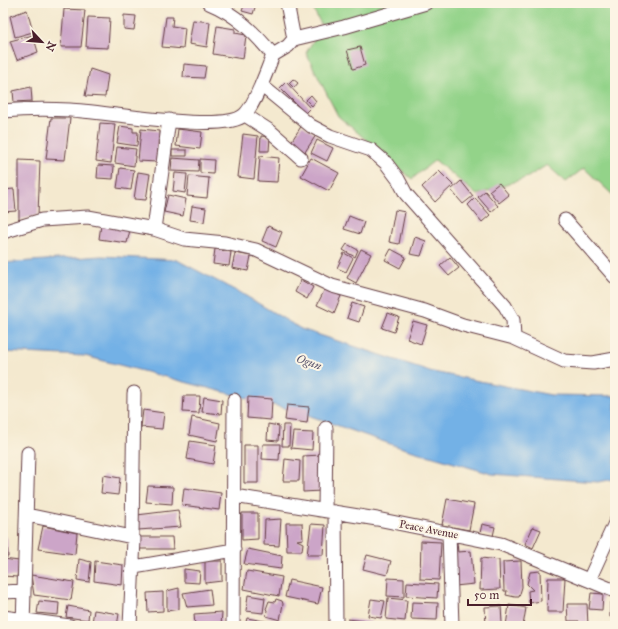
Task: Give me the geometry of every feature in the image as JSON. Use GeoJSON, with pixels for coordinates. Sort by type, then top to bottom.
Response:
{"type":"FeatureCollection","features":[{"type":"Feature","properties":{"kind":"street"},"geometry":{"type":"LineString","coordinates":[[209,3],[233,15],[250,28],[273,55]]}},
{"type":"Feature","properties":{"kind":"street"},"geometry":{"type":"LineString","coordinates":[[287,3],[294,39]]}},
{"type":"Feature","properties":{"kind":"street"},"geometry":{"type":"LineString","coordinates":[[3,111],[41,109],[71,110],[169,120],[202,122],[236,121],[245,115],[261,85],[273,55],[288,46],[294,39],[344,27],[426,3]]}},
{"type":"Feature","properties":{"kind":"street"},"geometry":{"type":"LineString","coordinates":[[261,85],[311,126],[330,136],[371,150],[386,163],[398,179],[406,194],[505,306],[513,320],[514,338]]}},
{"type":"Feature","properties":{"kind":"street"},"geometry":{"type":"LineString","coordinates":[[245,115],[270,131],[301,158]]}},
{"type":"Feature","properties":{"kind":"street"},"geometry":{"type":"LineString","coordinates":[[154,230],[169,120]]}},
{"type":"Feature","properties":{"kind":"street"},"geometry":{"type":"LineString","coordinates":[[3,232],[42,220],[88,217],[154,230],[184,239],[225,243],[256,250],[332,286],[425,311],[463,325],[514,338],[564,361],[593,363],[615,359]]}},
{"type":"Feature","properties":{"kind":"street"},"geometry":{"type":"LineString","coordinates":[[566,220],[615,277]]}},
{"type":"Feature","properties":{"kind":"street"},"geometry":{"type":"LineString","coordinates":[[130,626],[134,568],[134,539],[132,536],[134,393]]}},
{"type":"Feature","properties":{"kind":"street"},"geometry":{"type":"LineString","coordinates":[[233,626],[234,400]]}},
{"type":"Feature","properties":{"kind":"street"},"geometry":{"type":"LineString","coordinates":[[326,428],[336,626]]}},
{"type":"Feature","properties":{"kind":"street"},"geometry":{"type":"LineString","coordinates":[[24,626],[28,453]]}},
{"type":"Feature","properties":{"kind":"street","name":"Peace Avenue"},"geometry":{"type":"LineString","coordinates":[[234,496],[449,532],[517,549],[615,591]]}},
{"type":"Feature","properties":{"kind":"street"},"geometry":{"type":"LineString","coordinates":[[27,516],[132,536]]}},
{"type":"Feature","properties":{"kind":"street"},"geometry":{"type":"LineString","coordinates":[[589,580],[615,523]]}},
{"type":"Feature","properties":{"kind":"street"},"geometry":{"type":"LineString","coordinates":[[449,532],[452,626]]}},
{"type":"Feature","properties":{"kind":"street"},"geometry":{"type":"LineString","coordinates":[[134,568],[234,550]]}},
{"type":"Feature","properties":{"kind":"street"},"geometry":{"type":"LineString","coordinates":[[3,592],[24,591]]}},
{"type":"Feature","properties":{"kind":"street"},"geometry":{"type":"LineString","coordinates":[[3,617],[70,626]]}},
{"type":"Feature","properties":{"kind":"green space"},"geometry":{"type":"Polygon","coordinates":[[[310,3],[553,3],[555,5],[558,3],[615,3],[615,197],[584,168],[566,182],[547,165],[528,177],[477,195],[435,160],[412,179],[338,116],[306,53],[322,26],[310,3]]]}},
{"type":"Feature","properties":{"kind":"water","name":"Ogun"},"geometry":{"type":"Polygon","coordinates":[[[101,256],[177,260],[246,296],[301,329],[433,372],[551,395],[615,396],[615,479],[598,482],[492,474],[396,446],[296,411],[85,356],[3,352],[3,263],[101,256]]]}},
{"type":"Feature","properties":{"kind":"building"},"geometry":{"type":"Polygon","coordinates":[[[245,3],[256,4],[253,14],[242,11],[245,3]]]}},
{"type":"Feature","properties":{"kind":"building"},"geometry":{"type":"Polygon","coordinates":[[[64,9],[85,10],[81,47],[61,47],[64,9]]]}},
{"type":"Feature","properties":{"kind":"building"},"geometry":{"type":"Polygon","coordinates":[[[27,10],[33,32],[15,37],[10,16],[27,10]]]}},
{"type":"Feature","properties":{"kind":"building"},"geometry":{"type":"Polygon","coordinates":[[[124,15],[136,16],[134,30],[124,29],[124,15]]]}},
{"type":"Feature","properties":{"kind":"building"},"geometry":{"type":"Polygon","coordinates":[[[88,17],[110,18],[108,48],[86,47],[88,17]]]}},
{"type":"Feature","properties":{"kind":"building"},"geometry":{"type":"Polygon","coordinates":[[[166,17],[173,17],[172,26],[185,28],[183,49],[162,47],[166,17]]]}},
{"type":"Feature","properties":{"kind":"building"},"geometry":{"type":"Polygon","coordinates":[[[193,20],[210,22],[207,47],[189,44],[193,20]]]}},
{"type":"Feature","properties":{"kind":"building"},"geometry":{"type":"Polygon","coordinates":[[[217,26],[235,29],[235,33],[246,35],[243,59],[213,54],[217,26]]]}},
{"type":"Feature","properties":{"kind":"building"},"geometry":{"type":"Polygon","coordinates":[[[33,35],[38,52],[17,60],[10,41],[33,35]]]}},
{"type":"Feature","properties":{"kind":"building"},"geometry":{"type":"Polygon","coordinates":[[[360,47],[365,65],[353,69],[347,50],[360,47]]]}},
{"type":"Feature","properties":{"kind":"building"},"geometry":{"type":"Polygon","coordinates":[[[184,64],[206,66],[204,78],[183,77],[184,64]]]}},
{"type":"Feature","properties":{"kind":"building"},"geometry":{"type":"Polygon","coordinates":[[[90,69],[108,75],[105,97],[85,96],[90,69]]]}},
{"type":"Feature","properties":{"kind":"building"},"geometry":{"type":"Polygon","coordinates":[[[293,79],[298,83],[294,88],[289,83],[293,79]]]}},
{"type":"Feature","properties":{"kind":"building"},"geometry":{"type":"Polygon","coordinates":[[[286,82],[310,108],[305,113],[280,88],[286,82]]]}},
{"type":"Feature","properties":{"kind":"building"},"geometry":{"type":"Polygon","coordinates":[[[31,87],[32,101],[14,102],[13,91],[31,87]]]}},
{"type":"Feature","properties":{"kind":"building"},"geometry":{"type":"Polygon","coordinates":[[[311,95],[316,101],[312,106],[306,100],[311,95]]]}},
{"type":"Feature","properties":{"kind":"building"},"geometry":{"type":"Polygon","coordinates":[[[51,118],[70,118],[65,160],[46,159],[51,118]]]}},
{"type":"Feature","properties":{"kind":"building"},"geometry":{"type":"Polygon","coordinates":[[[100,123],[115,124],[111,163],[96,161],[100,123]]]}},
{"type":"Feature","properties":{"kind":"building"},"geometry":{"type":"Polygon","coordinates":[[[302,125],[316,135],[305,152],[291,142],[302,125]]]}},
{"type":"Feature","properties":{"kind":"building"},"geometry":{"type":"Polygon","coordinates":[[[120,126],[133,128],[133,132],[138,132],[137,146],[117,143],[120,126]]]}},
{"type":"Feature","properties":{"kind":"building"},"geometry":{"type":"Polygon","coordinates":[[[141,129],[159,131],[157,162],[138,161],[141,129]]]}},
{"type":"Feature","properties":{"kind":"building"},"geometry":{"type":"Polygon","coordinates":[[[178,129],[202,132],[200,149],[176,146],[178,129]]]}},
{"type":"Feature","properties":{"kind":"building"},"geometry":{"type":"Polygon","coordinates":[[[243,134],[258,136],[254,179],[238,177],[243,134]]]}},
{"type":"Feature","properties":{"kind":"building"},"geometry":{"type":"Polygon","coordinates":[[[261,136],[270,137],[269,151],[260,151],[261,136]]]}},
{"type":"Feature","properties":{"kind":"building"},"geometry":{"type":"Polygon","coordinates":[[[317,140],[333,148],[327,161],[311,153],[317,140]]]}},
{"type":"Feature","properties":{"kind":"building"},"geometry":{"type":"Polygon","coordinates":[[[117,147],[136,149],[134,166],[115,163],[117,147]]]}},
{"type":"Feature","properties":{"kind":"building"},"geometry":{"type":"Polygon","coordinates":[[[172,150],[187,150],[187,156],[172,156],[172,150]]]}},
{"type":"Feature","properties":{"kind":"building"},"geometry":{"type":"Polygon","coordinates":[[[260,156],[279,158],[277,182],[258,181],[260,156]]]}},
{"type":"Feature","properties":{"kind":"building"},"geometry":{"type":"Polygon","coordinates":[[[172,158],[199,160],[198,172],[171,171],[172,158]]]}},
{"type":"Feature","properties":{"kind":"building"},"geometry":{"type":"Polygon","coordinates":[[[311,158],[339,173],[329,191],[301,176],[311,158]]]}},
{"type":"Feature","properties":{"kind":"building"},"geometry":{"type":"Polygon","coordinates":[[[200,159],[214,160],[213,174],[200,173],[200,159]]]}},
{"type":"Feature","properties":{"kind":"building"},"geometry":{"type":"Polygon","coordinates":[[[19,160],[40,161],[38,215],[19,220],[19,160]]]}},
{"type":"Feature","properties":{"kind":"building"},"geometry":{"type":"Polygon","coordinates":[[[98,165],[114,166],[113,179],[97,178],[98,165]]]}},
{"type":"Feature","properties":{"kind":"building"},"geometry":{"type":"Polygon","coordinates":[[[120,168],[134,170],[131,190],[117,188],[120,168]]]}},
{"type":"Feature","properties":{"kind":"building"},"geometry":{"type":"Polygon","coordinates":[[[439,171],[453,185],[435,202],[422,187],[439,171]]]}},
{"type":"Feature","properties":{"kind":"building"},"geometry":{"type":"Polygon","coordinates":[[[138,172],[150,174],[146,200],[134,199],[138,172]]]}},
{"type":"Feature","properties":{"kind":"building"},"geometry":{"type":"Polygon","coordinates":[[[175,173],[187,174],[185,193],[173,191],[175,173]]]}},
{"type":"Feature","properties":{"kind":"building"},"geometry":{"type":"Polygon","coordinates":[[[189,176],[209,178],[207,198],[187,196],[189,176]]]}},
{"type":"Feature","properties":{"kind":"building"},"geometry":{"type":"Polygon","coordinates":[[[461,181],[473,196],[463,204],[451,190],[461,181]]]}},
{"type":"Feature","properties":{"kind":"building"},"geometry":{"type":"Polygon","coordinates":[[[499,183],[509,195],[499,203],[489,191],[499,183]]]}},
{"type":"Feature","properties":{"kind":"building"},"geometry":{"type":"Polygon","coordinates":[[[14,189],[16,211],[3,212],[3,190],[14,189]]]}},
{"type":"Feature","properties":{"kind":"building"},"geometry":{"type":"Polygon","coordinates":[[[485,191],[498,206],[491,212],[478,197],[485,191]]]}},
{"type":"Feature","properties":{"kind":"building"},"geometry":{"type":"Polygon","coordinates":[[[168,195],[186,199],[183,216],[164,212],[168,195]]]}},
{"type":"Feature","properties":{"kind":"building"},"geometry":{"type":"Polygon","coordinates":[[[475,198],[490,215],[482,222],[468,205],[475,198]]]}},
{"type":"Feature","properties":{"kind":"building"},"geometry":{"type":"Polygon","coordinates":[[[192,206],[206,208],[204,222],[190,220],[192,206]]]}},
{"type":"Feature","properties":{"kind":"building"},"geometry":{"type":"Polygon","coordinates":[[[395,210],[405,212],[399,244],[389,242],[395,210]]]}},
{"type":"Feature","properties":{"kind":"building"},"geometry":{"type":"Polygon","coordinates":[[[349,216],[364,222],[360,234],[344,229],[349,216]]]}},
{"type":"Feature","properties":{"kind":"building"},"geometry":{"type":"Polygon","coordinates":[[[101,225],[130,230],[127,243],[99,239],[101,225]]]}},
{"type":"Feature","properties":{"kind":"building"},"geometry":{"type":"Polygon","coordinates":[[[268,226],[282,232],[276,247],[262,241],[268,226]]]}},
{"type":"Feature","properties":{"kind":"building"},"geometry":{"type":"Polygon","coordinates":[[[415,237],[426,241],[421,256],[410,254],[415,237]]]}},
{"type":"Feature","properties":{"kind":"building"},"geometry":{"type":"Polygon","coordinates":[[[347,244],[358,250],[355,257],[343,250],[347,244]]]}},
{"type":"Feature","properties":{"kind":"building"},"geometry":{"type":"Polygon","coordinates":[[[215,249],[231,252],[229,266],[213,264],[215,249]]]}},
{"type":"Feature","properties":{"kind":"building"},"geometry":{"type":"Polygon","coordinates":[[[361,249],[371,254],[356,283],[347,278],[361,249]]]}},
{"type":"Feature","properties":{"kind":"building"},"geometry":{"type":"Polygon","coordinates":[[[391,249],[406,257],[400,268],[385,260],[391,249]]]}},
{"type":"Feature","properties":{"kind":"building"},"geometry":{"type":"Polygon","coordinates":[[[235,253],[251,256],[248,271],[232,268],[235,253]]]}},
{"type":"Feature","properties":{"kind":"building"},"geometry":{"type":"Polygon","coordinates":[[[344,253],[353,258],[346,272],[337,268],[344,253]]]}},
{"type":"Feature","properties":{"kind":"building"},"geometry":{"type":"Polygon","coordinates":[[[450,257],[459,268],[449,276],[440,266],[450,257]]]}},
{"type":"Feature","properties":{"kind":"building"},"geometry":{"type":"Polygon","coordinates":[[[301,280],[313,287],[307,299],[295,292],[301,280]]]}},
{"type":"Feature","properties":{"kind":"building"},"geometry":{"type":"Polygon","coordinates":[[[325,289],[341,296],[334,313],[317,305],[325,289]]]}},
{"type":"Feature","properties":{"kind":"building"},"geometry":{"type":"Polygon","coordinates":[[[352,303],[364,307],[359,322],[347,318],[352,303]]]}},
{"type":"Feature","properties":{"kind":"building"},"geometry":{"type":"Polygon","coordinates":[[[388,313],[399,317],[394,332],[382,328],[388,313]]]}},
{"type":"Feature","properties":{"kind":"building"},"geometry":{"type":"Polygon","coordinates":[[[413,321],[427,325],[421,344],[407,339],[413,321]]]}},
{"type":"Feature","properties":{"kind":"building"},"geometry":{"type":"Polygon","coordinates":[[[184,396],[200,396],[199,413],[183,412],[184,396]]]}},
{"type":"Feature","properties":{"kind":"building"},"geometry":{"type":"Polygon","coordinates":[[[204,397],[222,400],[221,414],[202,412],[204,397]]]}},
{"type":"Feature","properties":{"kind":"building"},"geometry":{"type":"Polygon","coordinates":[[[248,397],[272,399],[271,420],[247,418],[248,397]]]}},
{"type":"Feature","properties":{"kind":"building"},"geometry":{"type":"Polygon","coordinates":[[[287,405],[309,407],[307,423],[285,420],[287,405]]]}},
{"type":"Feature","properties":{"kind":"building"},"geometry":{"type":"Polygon","coordinates":[[[143,410],[164,413],[162,429],[141,427],[143,410]]]}},
{"type":"Feature","properties":{"kind":"building"},"geometry":{"type":"Polygon","coordinates":[[[192,417],[220,423],[217,441],[189,435],[192,417]]]}},
{"type":"Feature","properties":{"kind":"building"},"geometry":{"type":"Polygon","coordinates":[[[268,424],[279,426],[278,441],[267,440],[268,424]]]}},
{"type":"Feature","properties":{"kind":"building"},"geometry":{"type":"Polygon","coordinates":[[[283,425],[290,425],[289,446],[282,446],[283,425]]]}},
{"type":"Feature","properties":{"kind":"building"},"geometry":{"type":"Polygon","coordinates":[[[293,432],[313,433],[312,450],[291,448],[293,432]]]}},
{"type":"Feature","properties":{"kind":"building"},"geometry":{"type":"Polygon","coordinates":[[[190,441],[216,445],[213,464],[187,459],[190,441]]]}},
{"type":"Feature","properties":{"kind":"building"},"geometry":{"type":"Polygon","coordinates":[[[263,444],[280,444],[279,460],[262,459],[263,444]]]}},
{"type":"Feature","properties":{"kind":"building"},"geometry":{"type":"Polygon","coordinates":[[[244,445],[258,445],[258,483],[244,483],[244,445]]]}},
{"type":"Feature","properties":{"kind":"building"},"geometry":{"type":"Polygon","coordinates":[[[321,455],[321,491],[303,492],[303,456],[321,455]]]}},
{"type":"Feature","properties":{"kind":"building"},"geometry":{"type":"Polygon","coordinates":[[[285,459],[300,461],[299,481],[283,481],[285,459]]]}},
{"type":"Feature","properties":{"kind":"building"},"geometry":{"type":"Polygon","coordinates":[[[103,475],[120,478],[118,495],[101,493],[103,475]]]}},
{"type":"Feature","properties":{"kind":"building"},"geometry":{"type":"Polygon","coordinates":[[[148,486],[173,487],[172,504],[146,502],[148,486]]]}},
{"type":"Feature","properties":{"kind":"building"},"geometry":{"type":"Polygon","coordinates":[[[184,488],[221,493],[219,510],[182,505],[184,488]]]}},
{"type":"Feature","properties":{"kind":"building"},"geometry":{"type":"Polygon","coordinates":[[[447,499],[474,504],[469,530],[442,525],[447,499]]]}},
{"type":"Feature","properties":{"kind":"building"},"geometry":{"type":"Polygon","coordinates":[[[178,510],[181,527],[138,530],[137,515],[178,510]]]}},
{"type":"Feature","properties":{"kind":"building"},"geometry":{"type":"Polygon","coordinates":[[[242,513],[258,513],[258,539],[242,540],[242,513]]]}},
{"type":"Feature","properties":{"kind":"building"},"geometry":{"type":"Polygon","coordinates":[[[281,519],[279,546],[264,545],[265,520],[281,519]]]}},
{"type":"Feature","properties":{"kind":"building"},"geometry":{"type":"Polygon","coordinates":[[[286,523],[302,523],[303,539],[297,540],[303,543],[302,551],[287,551],[286,523]]]}},
{"type":"Feature","properties":{"kind":"building"},"geometry":{"type":"Polygon","coordinates":[[[311,524],[325,525],[323,555],[307,555],[311,524]]]}},
{"type":"Feature","properties":{"kind":"building"},"geometry":{"type":"Polygon","coordinates":[[[482,524],[495,527],[493,536],[480,533],[482,524]]]}},
{"type":"Feature","properties":{"kind":"building"},"geometry":{"type":"Polygon","coordinates":[[[43,526],[77,533],[75,554],[38,549],[43,526]]]}},
{"type":"Feature","properties":{"kind":"building"},"geometry":{"type":"Polygon","coordinates":[[[533,527],[541,530],[533,548],[525,544],[533,527]]]}},
{"type":"Feature","properties":{"kind":"building"},"geometry":{"type":"Polygon","coordinates":[[[7,537],[8,557],[3,557],[3,538],[7,537]]]}},
{"type":"Feature","properties":{"kind":"building"},"geometry":{"type":"Polygon","coordinates":[[[140,537],[172,537],[173,549],[140,549],[140,537]]]}},
{"type":"Feature","properties":{"kind":"building"},"geometry":{"type":"Polygon","coordinates":[[[421,541],[441,542],[439,580],[420,579],[421,541]]]}},
{"type":"Feature","properties":{"kind":"building"},"geometry":{"type":"Polygon","coordinates":[[[457,543],[458,552],[471,551],[474,584],[455,586],[451,544],[457,543]]]}},
{"type":"Feature","properties":{"kind":"building"},"geometry":{"type":"Polygon","coordinates":[[[248,549],[282,556],[281,569],[244,564],[248,549]]]}},
{"type":"Feature","properties":{"kind":"building"},"geometry":{"type":"Polygon","coordinates":[[[367,555],[391,561],[387,575],[363,569],[367,555]]]}},
{"type":"Feature","properties":{"kind":"building"},"geometry":{"type":"Polygon","coordinates":[[[481,558],[499,560],[500,589],[480,590],[481,558]]]}},
{"type":"Feature","properties":{"kind":"building"},"geometry":{"type":"Polygon","coordinates":[[[3,559],[19,561],[17,577],[3,576],[3,559]]]}},
{"type":"Feature","properties":{"kind":"building"},"geometry":{"type":"Polygon","coordinates":[[[79,559],[91,562],[89,582],[77,580],[79,559]]]}},
{"type":"Feature","properties":{"kind":"building"},"geometry":{"type":"Polygon","coordinates":[[[95,561],[123,565],[122,585],[94,581],[95,561]]]}},
{"type":"Feature","properties":{"kind":"building"},"geometry":{"type":"Polygon","coordinates":[[[205,561],[222,561],[222,581],[205,583],[205,561]]]}},
{"type":"Feature","properties":{"kind":"building"},"geometry":{"type":"Polygon","coordinates":[[[521,561],[522,587],[519,597],[506,595],[507,591],[504,591],[503,562],[521,561]]]}},
{"type":"Feature","properties":{"kind":"building"},"geometry":{"type":"Polygon","coordinates":[[[184,569],[200,571],[199,583],[184,582],[184,569]]]}},
{"type":"Feature","properties":{"kind":"building"},"geometry":{"type":"Polygon","coordinates":[[[247,571],[282,577],[279,596],[244,589],[247,571]]]}},
{"type":"Feature","properties":{"kind":"building"},"geometry":{"type":"Polygon","coordinates":[[[540,571],[541,601],[529,603],[528,591],[533,590],[527,584],[530,572],[540,571]]]}},
{"type":"Feature","properties":{"kind":"building"},"geometry":{"type":"Polygon","coordinates":[[[31,575],[74,582],[71,600],[34,595],[31,575]]]}},
{"type":"Feature","properties":{"kind":"building"},"geometry":{"type":"Polygon","coordinates":[[[388,578],[404,579],[404,597],[387,596],[388,578]]]}},
{"type":"Feature","properties":{"kind":"building"},"geometry":{"type":"Polygon","coordinates":[[[548,578],[565,578],[563,612],[547,612],[548,578]]]}},
{"type":"Feature","properties":{"kind":"building"},"geometry":{"type":"Polygon","coordinates":[[[289,580],[322,587],[318,604],[285,597],[289,580]]]}},
{"type":"Feature","properties":{"kind":"building"},"geometry":{"type":"Polygon","coordinates":[[[407,582],[438,584],[437,598],[406,596],[407,582]]]}},
{"type":"Feature","properties":{"kind":"building"},"geometry":{"type":"Polygon","coordinates":[[[179,588],[179,609],[167,611],[167,591],[179,588]]]}},
{"type":"Feature","properties":{"kind":"building"},"geometry":{"type":"Polygon","coordinates":[[[210,589],[212,605],[187,607],[183,593],[210,589]]]}},
{"type":"Feature","properties":{"kind":"building"},"geometry":{"type":"Polygon","coordinates":[[[163,592],[163,611],[148,612],[147,593],[163,592]]]}},
{"type":"Feature","properties":{"kind":"building"},"geometry":{"type":"Polygon","coordinates":[[[591,593],[603,594],[602,610],[589,609],[591,593]]]}},
{"type":"Feature","properties":{"kind":"building"},"geometry":{"type":"Polygon","coordinates":[[[248,595],[265,598],[263,613],[246,611],[248,595]]]}},
{"type":"Feature","properties":{"kind":"building"},"geometry":{"type":"Polygon","coordinates":[[[388,598],[407,600],[405,621],[386,619],[388,598]]]}},
{"type":"Feature","properties":{"kind":"building"},"geometry":{"type":"Polygon","coordinates":[[[276,599],[282,601],[283,604],[280,620],[266,616],[266,609],[269,601],[275,602],[276,599]]]}},
{"type":"Feature","properties":{"kind":"building"},"geometry":{"type":"Polygon","coordinates":[[[371,599],[385,601],[381,618],[368,616],[371,599]]]}},
{"type":"Feature","properties":{"kind":"building"},"geometry":{"type":"Polygon","coordinates":[[[39,601],[59,603],[58,615],[37,613],[39,601]]]}},
{"type":"Feature","properties":{"kind":"building"},"geometry":{"type":"Polygon","coordinates":[[[412,602],[438,603],[437,620],[411,619],[412,602]]]}},
{"type":"Feature","properties":{"kind":"building"},"geometry":{"type":"Polygon","coordinates":[[[610,603],[615,603],[615,617],[610,617],[610,603]]]}},
{"type":"Feature","properties":{"kind":"building"},"geometry":{"type":"Polygon","coordinates":[[[567,604],[587,604],[588,626],[579,625],[579,621],[568,621],[567,604]]]}},
{"type":"Feature","properties":{"kind":"building"},"geometry":{"type":"Polygon","coordinates":[[[509,605],[526,608],[523,626],[506,626],[509,605]]]}},
{"type":"Feature","properties":{"kind":"building"},"geometry":{"type":"Polygon","coordinates":[[[68,606],[89,610],[88,620],[66,617],[68,606]]]}},
{"type":"Feature","properties":{"kind":"building"},"geometry":{"type":"Polygon","coordinates":[[[501,606],[502,623],[494,626],[486,626],[485,607],[501,606]]]}},
{"type":"Feature","properties":{"kind":"building"},"geometry":{"type":"Polygon","coordinates":[[[94,610],[119,614],[117,626],[92,623],[94,610]]]}},
{"type":"Feature","properties":{"kind":"building"},"geometry":{"type":"Polygon","coordinates":[[[222,612],[221,626],[195,626],[194,614],[222,612]]]}},
{"type":"Feature","properties":{"kind":"building"},"geometry":{"type":"Polygon","coordinates":[[[247,618],[281,624],[281,626],[245,626],[247,618]]]}},
{"type":"Feature","properties":{"kind":"building"},"geometry":{"type":"Polygon","coordinates":[[[348,619],[372,622],[372,626],[347,626],[348,619]]]}}]}
